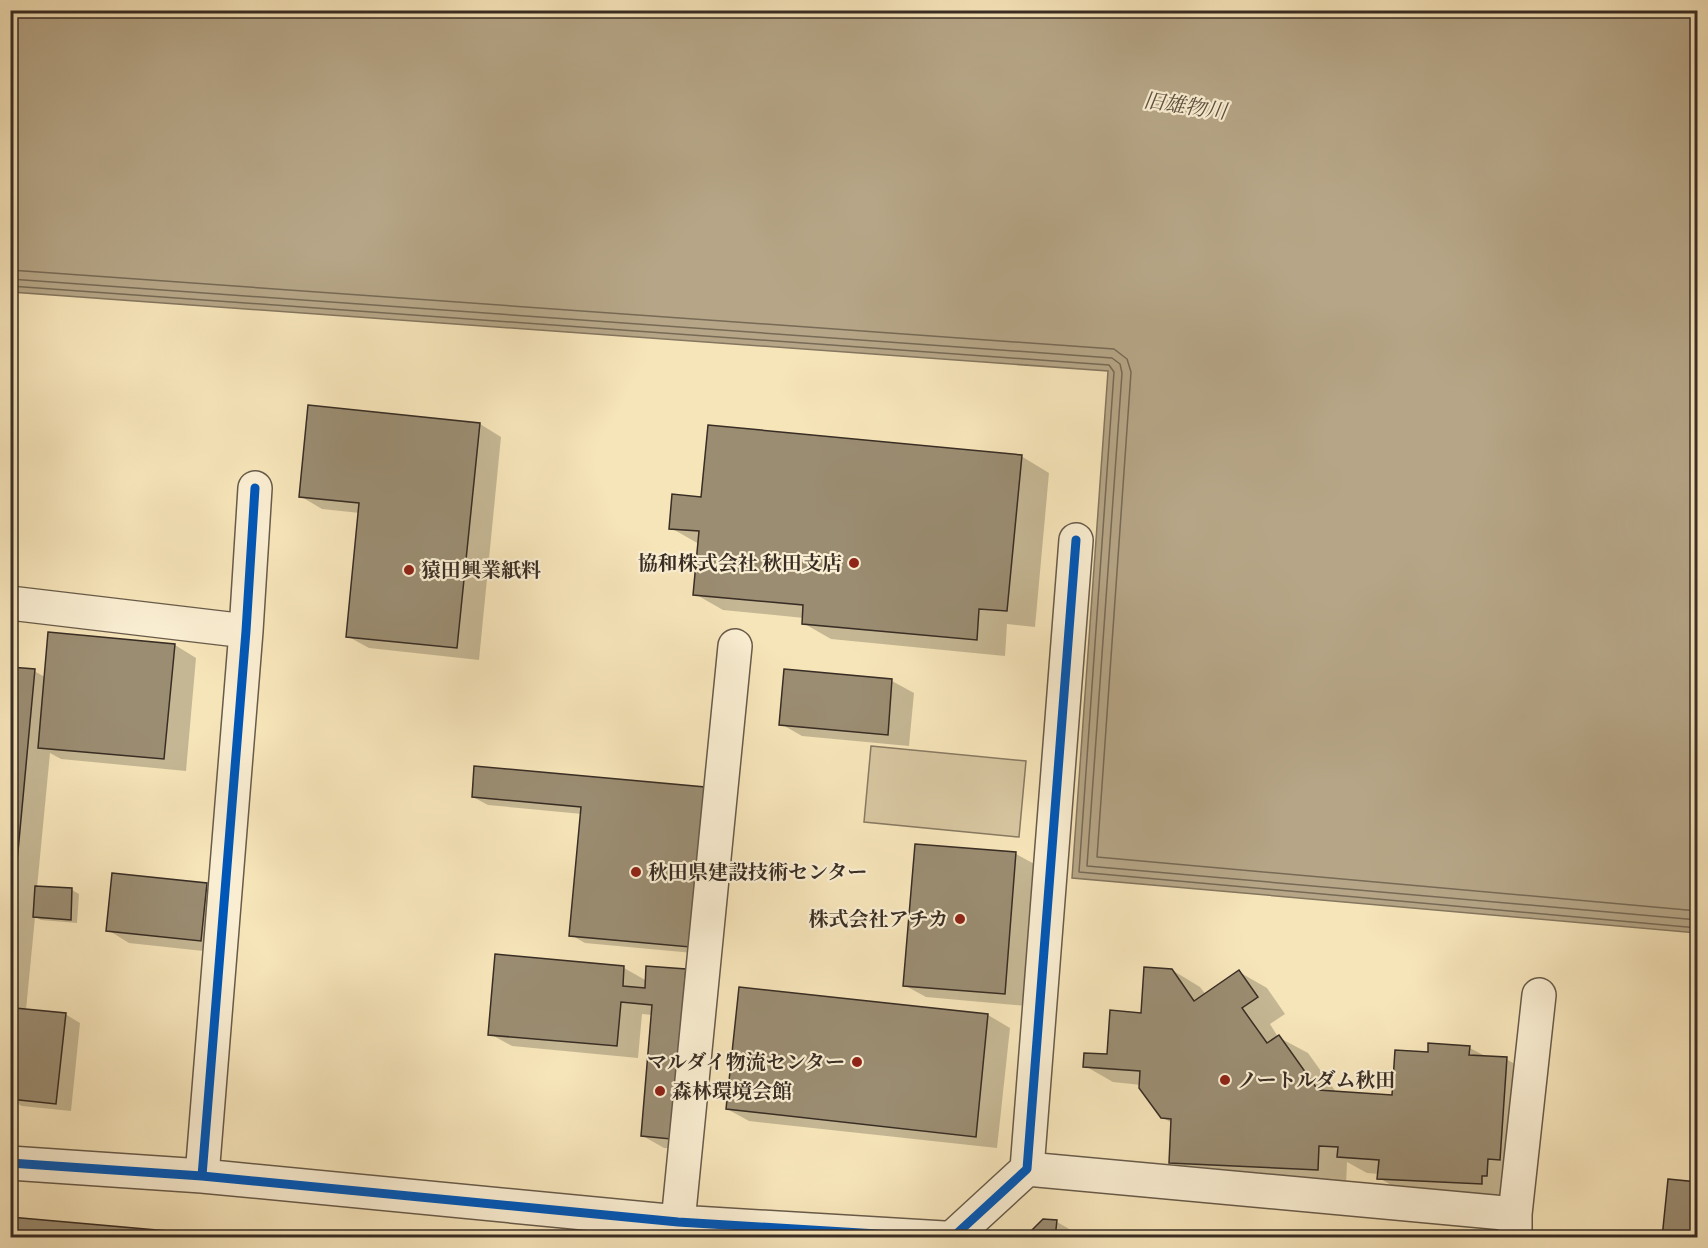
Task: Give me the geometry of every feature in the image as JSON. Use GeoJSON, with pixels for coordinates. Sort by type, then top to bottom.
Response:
{"type":"FeatureCollection","features":[{"type":"Feature","properties":{"kind":"street"},"geometry":{"type":"LineString","coordinates":[[202,1176],[246,631],[255,488]]}},
{"type":"Feature","properties":{"kind":"street"},"geometry":{"type":"LineString","coordinates":[[952,1238],[1027,1169],[1076,540]]}},
{"type":"Feature","properties":{"kind":"street"},"geometry":{"type":"LineString","coordinates":[[10,603],[246,631]]}},
{"type":"Feature","properties":{"kind":"street"},"geometry":{"type":"LineString","coordinates":[[678,1222],[735,646]]}},
{"type":"Feature","properties":{"kind":"street"},"geometry":{"type":"LineString","coordinates":[[1027,1169],[1515,1226],[1539,995]]}},
{"type":"Feature","properties":{"kind":"street"},"geometry":{"type":"LineString","coordinates":[[10,1163],[202,1176],[678,1222],[944,1238]]}},
{"type":"Feature","properties":{"kind":"shaded area"},"geometry":{"type":"Polygon","coordinates":[[[871,746],[1026,761],[1019,837],[864,822],[871,746]]]}},
{"type":"Feature","properties":{"kind":"water","name":"旧雄物川"},"geometry":{"type":"Polygon","coordinates":[[[10,11],[1697,11],[1697,933],[1072,878],[1108,371],[11,292],[10,11]]]}},
{"type":"Feature","properties":{"kind":"building","name":"猿田興業紙料"},"geometry":{"type":"Polygon","coordinates":[[[308,405],[480,423],[457,648],[346,637],[359,503],[299,497],[308,405]]]}},
{"type":"Feature","properties":{"kind":"building","name":"協和株式会社 秋田支店"},"geometry":{"type":"Polygon","coordinates":[[[708,425],[1022,455],[1007,611],[979,609],[977,640],[802,624],[803,605],[693,595],[699,531],[669,529],[672,494],[701,497],[708,425]]]}},
{"type":"Feature","properties":{"kind":"building"},"geometry":{"type":"Polygon","coordinates":[[[48,632],[175,644],[164,759],[38,748],[48,632]]]}},
{"type":"Feature","properties":{"kind":"building"},"geometry":{"type":"Polygon","coordinates":[[[10,667],[35,669],[10,937],[10,667]]]}},
{"type":"Feature","properties":{"kind":"building"},"geometry":{"type":"Polygon","coordinates":[[[784,669],[892,679],[888,735],[779,725],[784,669]]]}},
{"type":"Feature","properties":{"kind":"building","name":"秋田県建設技術センター"},"geometry":{"type":"Polygon","coordinates":[[[474,766],[705,787],[690,947],[569,936],[581,807],[472,797],[474,766]]]}},
{"type":"Feature","properties":{"kind":"building","name":"株式会社アチカ"},"geometry":{"type":"Polygon","coordinates":[[[915,844],[1016,852],[1005,994],[903,986],[915,844]]]}},
{"type":"Feature","properties":{"kind":"building"},"geometry":{"type":"Polygon","coordinates":[[[112,873],[207,883],[201,941],[106,931],[112,873]]]}},
{"type":"Feature","properties":{"kind":"building"},"geometry":{"type":"Polygon","coordinates":[[[35,886],[72,888],[71,920],[33,917],[35,886]]]}},
{"type":"Feature","properties":{"kind":"building","name":"森林環境会館"},"geometry":{"type":"Polygon","coordinates":[[[495,954],[624,966],[623,986],[645,988],[646,966],[686,969],[671,1139],[641,1136],[652,1005],[621,1002],[617,1046],[488,1035],[495,954]]]}},
{"type":"Feature","properties":{"kind":"building","name":"ノートルダム秋田"},"geometry":{"type":"Polygon","coordinates":[[[1144,967],[1172,969],[1194,1001],[1239,970],[1258,997],[1242,1008],[1267,1043],[1279,1035],[1318,1090],[1392,1095],[1395,1050],[1428,1052],[1428,1043],[1470,1046],[1469,1055],[1507,1057],[1500,1160],[1488,1159],[1487,1176],[1482,1176],[1482,1184],[1377,1179],[1379,1160],[1337,1157],[1338,1147],[1319,1146],[1318,1170],[1169,1163],[1171,1119],[1161,1118],[1139,1088],[1140,1071],[1083,1067],[1084,1053],[1107,1054],[1110,1010],[1141,1013],[1144,967]]]}},
{"type":"Feature","properties":{"kind":"building","name":"マルダイ物流センター"},"geometry":{"type":"Polygon","coordinates":[[[739,987],[988,1014],[976,1137],[726,1109],[739,987]]]}},
{"type":"Feature","properties":{"kind":"building"},"geometry":{"type":"Polygon","coordinates":[[[15,1008],[66,1013],[56,1104],[10,1099],[10,1053],[15,1008]]]}},
{"type":"Feature","properties":{"kind":"building"},"geometry":{"type":"Polygon","coordinates":[[[1668,1179],[1698,1182],[1698,1238],[1662,1238],[1668,1179]]]}},
{"type":"Feature","properties":{"kind":"building"},"geometry":{"type":"Polygon","coordinates":[[[10,1217],[224,1236],[223,1238],[10,1238],[10,1217]]]}},
{"type":"Feature","properties":{"kind":"building"},"geometry":{"type":"Polygon","coordinates":[[[1043,1219],[1057,1220],[1055,1238],[1024,1238],[1043,1219]]]}},
{"type":"Feature","properties":{"kind":"cycle path"},"geometry":{"type":"LineString","coordinates":[[202,1176],[246,631],[255,488]]}},
{"type":"Feature","properties":{"kind":"cycle path"},"geometry":{"type":"LineString","coordinates":[[952,1238],[1027,1169],[1076,540]]}},
{"type":"Feature","properties":{"kind":"cycle path"},"geometry":{"type":"LineString","coordinates":[[10,1163],[202,1176],[678,1222],[944,1238]]}},
{"type":"Feature","properties":{"kind":"place","name":"協和株式会社 秋田支店"},"geometry":{"type":"Point","coordinates":[854,563]}},
{"type":"Feature","properties":{"kind":"place","name":"猿田興業紙料"},"geometry":{"type":"Point","coordinates":[409,570]}},
{"type":"Feature","properties":{"kind":"place","name":"秋田県建設技術センター"},"geometry":{"type":"Point","coordinates":[636,872]}},
{"type":"Feature","properties":{"kind":"place","name":"株式会社アチカ"},"geometry":{"type":"Point","coordinates":[960,919]}},
{"type":"Feature","properties":{"kind":"place","name":"マルダイ物流センター"},"geometry":{"type":"Point","coordinates":[857,1062]}},
{"type":"Feature","properties":{"kind":"place","name":"ノートルダム秋田"},"geometry":{"type":"Point","coordinates":[1225,1080]}},
{"type":"Feature","properties":{"kind":"place","name":"森林環境会館"},"geometry":{"type":"Point","coordinates":[660,1091]}}]}
